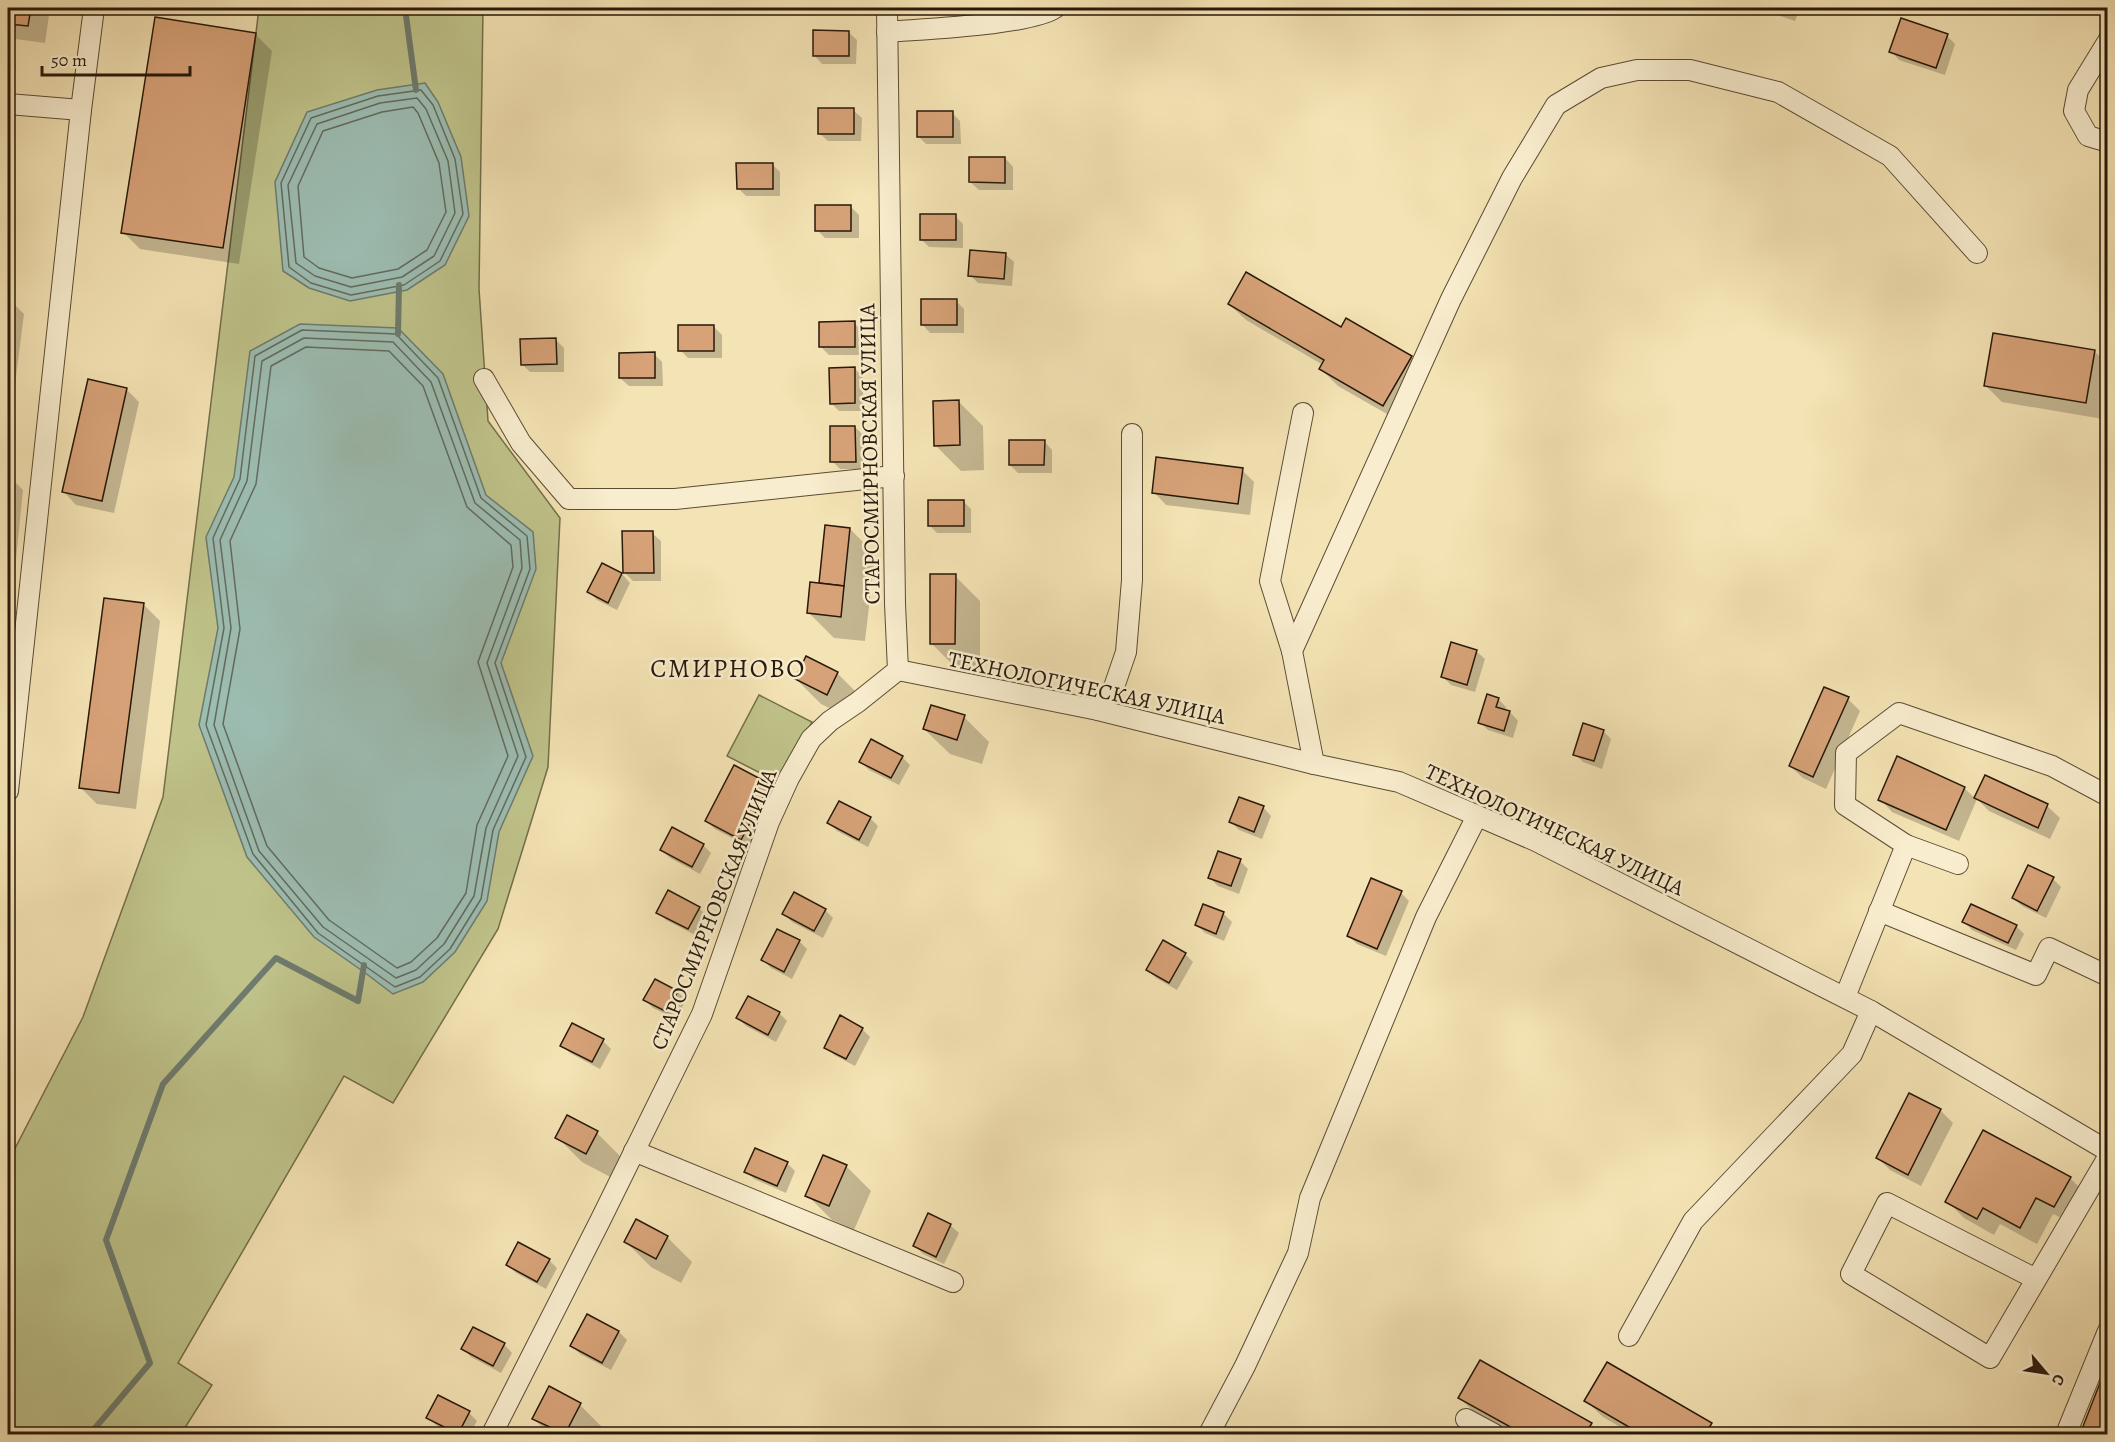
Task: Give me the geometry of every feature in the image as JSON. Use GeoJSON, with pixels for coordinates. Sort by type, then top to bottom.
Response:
{"type":"FeatureCollection","features":[{"type":"Feature","properties":{"kind":"street"},"geometry":{"type":"LineString","coordinates":[[8,791],[94,8]]}},
{"type":"Feature","properties":{"kind":"street","name":"СТАРОСМИРНОВСКАЯ УЛИЦА"},"geometry":{"type":"LineString","coordinates":[[492,1434],[702,1014],[769,822],[789,778],[811,739],[830,721],[858,702],[897,670],[894,604],[887,8]]}},
{"type":"Feature","properties":{"kind":"street"},"geometry":{"type":"LineString","coordinates":[[887,33],[1008,20],[1048,13],[1055,8]]}},
{"type":"Feature","properties":{"kind":"street"},"geometry":{"type":"LineString","coordinates":[[2108,41],[2078,90],[2074,111],[2088,136],[2108,142]]}},
{"type":"Feature","properties":{"kind":"street"},"geometry":{"type":"LineString","coordinates":[[1292,651],[1451,300],[1512,178],[1556,105],[1601,78],[1637,70],[1690,70],[1778,92],[1890,156],[1977,253]]}},
{"type":"Feature","properties":{"kind":"street"},"geometry":{"type":"LineString","coordinates":[[8,104],[81,110]]}},
{"type":"Feature","properties":{"kind":"street"},"geometry":{"type":"LineString","coordinates":[[484,379],[521,443],[568,499],[675,499],[894,476]]}},
{"type":"Feature","properties":{"kind":"street"},"geometry":{"type":"LineString","coordinates":[[1303,413],[1270,580],[1292,651],[1314,764]]}},
{"type":"Feature","properties":{"kind":"street"},"geometry":{"type":"LineString","coordinates":[[1098,710],[1114,687],[1126,652],[1132,580],[1132,434]]}},
{"type":"Feature","properties":{"kind":"street","name":"ТЕХНОЛОГИЧЕСКАЯ УЛИЦА"},"geometry":{"type":"LineString","coordinates":[[897,670],[1098,710],[1314,764],[1399,782],[1536,841],[1845,997],[2108,1150]]}},
{"type":"Feature","properties":{"kind":"street"},"geometry":{"type":"LineString","coordinates":[[1958,864],[1906,845],[1845,805],[1845,753],[1899,713],[2052,766],[2108,796]]}},
{"type":"Feature","properties":{"kind":"street"},"geometry":{"type":"LineString","coordinates":[[1209,1434],[1245,1366],[1298,1253],[1310,1198],[1426,917],[1477,816]]}},
{"type":"Feature","properties":{"kind":"street"},"geometry":{"type":"LineString","coordinates":[[1845,997],[1906,845]]}},
{"type":"Feature","properties":{"kind":"street"},"geometry":{"type":"LineString","coordinates":[[1879,911],[2036,975],[2049,948],[2108,976]]}},
{"type":"Feature","properties":{"kind":"street"},"geometry":{"type":"LineString","coordinates":[[1629,1336],[1693,1221],[1852,1054],[1871,1011]]}},
{"type":"Feature","properties":{"kind":"street"},"geometry":{"type":"LineString","coordinates":[[634,1150],[953,1282]]}},
{"type":"Feature","properties":{"kind":"street"},"geometry":{"type":"LineString","coordinates":[[2036,1280],[1887,1203],[1851,1274],[1990,1358],[2036,1280],[2108,1157]]}},
{"type":"Feature","properties":{"kind":"street"},"geometry":{"type":"LineString","coordinates":[[2066,1434],[2108,1331]]}},
{"type":"Feature","properties":{"kind":"street"},"geometry":{"type":"LineString","coordinates":[[1466,1419],[1494,1434]]}},
{"type":"Feature","properties":{"kind":"green space"},"geometry":{"type":"Polygon","coordinates":[[[259,8],[483,8],[479,289],[488,421],[560,518],[548,767],[498,929],[393,1103],[344,1076],[178,1363],[212,1385],[181,1434],[8,1434],[8,1162],[83,1017],[163,797],[259,8]]]}},
{"type":"Feature","properties":{"kind":"green space"},"geometry":{"type":"Polygon","coordinates":[[[759,695],[812,722],[780,783],[727,756],[759,695]]]}},
{"type":"Feature","properties":{"kind":"water"},"geometry":{"type":"Polygon","coordinates":[[[425,83],[438,102],[461,157],[469,216],[445,265],[407,290],[350,301],[309,288],[283,271],[275,182],[307,112],[377,90],[425,83]]]}},
{"type":"Feature","properties":{"kind":"water"},"geometry":{"type":"Polygon","coordinates":[[[300,324],[398,328],[443,374],[486,495],[533,532],[536,569],[501,663],[533,756],[499,832],[487,901],[455,952],[423,982],[393,994],[314,937],[247,857],[199,725],[218,628],[206,537],[234,477],[250,351],[300,324]]]}},
{"type":"Feature","properties":{"kind":"building"},"geometry":{"type":"Polygon","coordinates":[[[8,8],[31,8],[28,26],[8,24],[8,8]]]}},
{"type":"Feature","properties":{"kind":"building"},"geometry":{"type":"Polygon","coordinates":[[[1769,8],[1790,8],[1787,14],[1769,8]]]}},
{"type":"Feature","properties":{"kind":"building"},"geometry":{"type":"Polygon","coordinates":[[[155,17],[256,33],[223,248],[121,233],[155,17]]]}},
{"type":"Feature","properties":{"kind":"building"},"geometry":{"type":"Polygon","coordinates":[[[1901,18],[1948,34],[1936,68],[1889,52],[1901,18]]]}},
{"type":"Feature","properties":{"kind":"building"},"geometry":{"type":"Polygon","coordinates":[[[813,30],[849,31],[849,56],[813,56],[813,30]]]}},
{"type":"Feature","properties":{"kind":"building"},"geometry":{"type":"Polygon","coordinates":[[[818,108],[854,108],[854,134],[818,134],[818,108]]]}},
{"type":"Feature","properties":{"kind":"building"},"geometry":{"type":"Polygon","coordinates":[[[917,111],[953,111],[953,137],[917,137],[917,111]]]}},
{"type":"Feature","properties":{"kind":"building"},"geometry":{"type":"Polygon","coordinates":[[[969,157],[1005,157],[1005,183],[969,182],[969,157]]]}},
{"type":"Feature","properties":{"kind":"building"},"geometry":{"type":"Polygon","coordinates":[[[736,163],[773,163],[773,189],[737,189],[736,163]]]}},
{"type":"Feature","properties":{"kind":"building"},"geometry":{"type":"Polygon","coordinates":[[[815,205],[851,205],[851,231],[815,231],[815,205]]]}},
{"type":"Feature","properties":{"kind":"building"},"geometry":{"type":"Polygon","coordinates":[[[920,214],[956,214],[956,240],[920,240],[920,214]]]}},
{"type":"Feature","properties":{"kind":"building"},"geometry":{"type":"Polygon","coordinates":[[[970,250],[1006,253],[1004,279],[968,276],[970,250]]]}},
{"type":"Feature","properties":{"kind":"building"},"geometry":{"type":"Polygon","coordinates":[[[1246,272],[1341,327],[1346,318],[1412,356],[1383,406],[1319,369],[1324,360],[1228,304],[1246,272]]]}},
{"type":"Feature","properties":{"kind":"building"},"geometry":{"type":"Polygon","coordinates":[[[921,299],[957,299],[957,325],[921,325],[921,299]]]}},
{"type":"Feature","properties":{"kind":"building"},"geometry":{"type":"Polygon","coordinates":[[[855,321],[855,347],[819,347],[819,322],[855,321]]]}},
{"type":"Feature","properties":{"kind":"building"},"geometry":{"type":"Polygon","coordinates":[[[678,325],[714,325],[714,351],[678,351],[678,325]]]}},
{"type":"Feature","properties":{"kind":"building"},"geometry":{"type":"Polygon","coordinates":[[[1993,333],[2095,350],[2086,403],[1984,386],[1993,333]]]}},
{"type":"Feature","properties":{"kind":"building"},"geometry":{"type":"Polygon","coordinates":[[[556,338],[557,364],[521,365],[520,339],[556,338]]]}},
{"type":"Feature","properties":{"kind":"building"},"geometry":{"type":"Polygon","coordinates":[[[655,352],[655,378],[619,378],[619,353],[655,352]]]}},
{"type":"Feature","properties":{"kind":"building"},"geometry":{"type":"Polygon","coordinates":[[[855,367],[855,403],[830,404],[829,368],[855,367]]]}},
{"type":"Feature","properties":{"kind":"building"},"geometry":{"type":"Polygon","coordinates":[[[88,379],[127,388],[102,501],[62,492],[88,379]]]}},
{"type":"Feature","properties":{"kind":"building"},"geometry":{"type":"Polygon","coordinates":[[[959,400],[960,445],[934,446],[933,401],[959,400]]]}},
{"type":"Feature","properties":{"kind":"building"},"geometry":{"type":"Polygon","coordinates":[[[830,426],[855,426],[856,462],[830,462],[830,426]]]}},
{"type":"Feature","properties":{"kind":"building"},"geometry":{"type":"Polygon","coordinates":[[[1009,440],[1045,440],[1044,465],[1009,465],[1009,440]]]}},
{"type":"Feature","properties":{"kind":"building"},"geometry":{"type":"Polygon","coordinates":[[[1156,457],[1243,468],[1238,504],[1152,493],[1156,457]]]}},
{"type":"Feature","properties":{"kind":"building"},"geometry":{"type":"Polygon","coordinates":[[[928,500],[964,500],[964,526],[928,526],[928,500]]]}},
{"type":"Feature","properties":{"kind":"building"},"geometry":{"type":"Polygon","coordinates":[[[825,525],[850,528],[844,586],[819,583],[825,525]]]}},
{"type":"Feature","properties":{"kind":"building"},"geometry":{"type":"Polygon","coordinates":[[[622,531],[653,531],[654,573],[623,573],[622,531]]]}},
{"type":"Feature","properties":{"kind":"building"},"geometry":{"type":"Polygon","coordinates":[[[602,563],[622,573],[608,603],[587,592],[602,563]]]}},
{"type":"Feature","properties":{"kind":"building"},"geometry":{"type":"Polygon","coordinates":[[[930,574],[956,574],[955,644],[930,644],[930,574]]]}},
{"type":"Feature","properties":{"kind":"building"},"geometry":{"type":"Polygon","coordinates":[[[810,582],[844,586],[841,617],[807,613],[810,582]]]}},
{"type":"Feature","properties":{"kind":"building"},"geometry":{"type":"Polygon","coordinates":[[[104,598],[144,603],[119,793],[79,788],[104,598]]]}},
{"type":"Feature","properties":{"kind":"building"},"geometry":{"type":"Polygon","coordinates":[[[1451,642],[1477,650],[1467,685],[1441,677],[1451,642]]]}},
{"type":"Feature","properties":{"kind":"building"},"geometry":{"type":"Polygon","coordinates":[[[806,656],[838,672],[827,695],[795,679],[806,656]]]}},
{"type":"Feature","properties":{"kind":"building"},"geometry":{"type":"Polygon","coordinates":[[[1824,687],[1849,697],[1813,777],[1789,766],[1824,687]]]}},
{"type":"Feature","properties":{"kind":"building"},"geometry":{"type":"Polygon","coordinates":[[[1487,694],[1499,698],[1496,707],[1510,711],[1504,731],[1478,723],[1487,694]]]}},
{"type":"Feature","properties":{"kind":"building"},"geometry":{"type":"Polygon","coordinates":[[[931,705],[965,715],[957,740],[923,729],[931,705]]]}},
{"type":"Feature","properties":{"kind":"building"},"geometry":{"type":"Polygon","coordinates":[[[1583,723],[1604,730],[1594,761],[1573,755],[1583,723]]]}},
{"type":"Feature","properties":{"kind":"building"},"geometry":{"type":"Polygon","coordinates":[[[871,739],[903,756],[891,778],[859,762],[871,739]]]}},
{"type":"Feature","properties":{"kind":"building"},"geometry":{"type":"Polygon","coordinates":[[[1897,756],[1965,787],[1946,830],[1878,800],[1897,756]]]}},
{"type":"Feature","properties":{"kind":"building"},"geometry":{"type":"Polygon","coordinates":[[[734,765],[770,784],[741,840],[705,821],[734,765]]]}},
{"type":"Feature","properties":{"kind":"building"},"geometry":{"type":"Polygon","coordinates":[[[1985,775],[2048,804],[2038,828],[1974,798],[1985,775]]]}},
{"type":"Feature","properties":{"kind":"building"},"geometry":{"type":"Polygon","coordinates":[[[1239,797],[1264,806],[1254,832],[1229,822],[1239,797]]]}},
{"type":"Feature","properties":{"kind":"building"},"geometry":{"type":"Polygon","coordinates":[[[839,801],[871,817],[859,840],[827,823],[839,801]]]}},
{"type":"Feature","properties":{"kind":"building"},"geometry":{"type":"Polygon","coordinates":[[[672,827],[704,844],[692,867],[660,850],[672,827]]]}},
{"type":"Feature","properties":{"kind":"building"},"geometry":{"type":"Polygon","coordinates":[[[1218,851],[1241,859],[1231,886],[1208,878],[1218,851]]]}},
{"type":"Feature","properties":{"kind":"building"},"geometry":{"type":"Polygon","coordinates":[[[2028,865],[2054,877],[2037,911],[2012,898],[2028,865]]]}},
{"type":"Feature","properties":{"kind":"building"},"geometry":{"type":"Polygon","coordinates":[[[1371,878],[1402,891],[1377,949],[1347,936],[1371,878]]]}},
{"type":"Feature","properties":{"kind":"building"},"geometry":{"type":"Polygon","coordinates":[[[668,890],[700,907],[688,929],[656,913],[668,890]]]}},
{"type":"Feature","properties":{"kind":"building"},"geometry":{"type":"Polygon","coordinates":[[[794,892],[826,909],[814,931],[782,914],[794,892]]]}},
{"type":"Feature","properties":{"kind":"building"},"geometry":{"type":"Polygon","coordinates":[[[1203,904],[1224,912],[1216,934],[1195,925],[1203,904]]]}},
{"type":"Feature","properties":{"kind":"building"},"geometry":{"type":"Polygon","coordinates":[[[1971,904],[2017,925],[2008,943],[1962,922],[1971,904]]]}},
{"type":"Feature","properties":{"kind":"building"},"geometry":{"type":"Polygon","coordinates":[[[777,929],[800,940],[784,972],[761,960],[777,929]]]}},
{"type":"Feature","properties":{"kind":"building"},"geometry":{"type":"Polygon","coordinates":[[[1163,940],[1186,953],[1169,983],[1146,970],[1163,940]]]}},
{"type":"Feature","properties":{"kind":"building"},"geometry":{"type":"Polygon","coordinates":[[[655,979],[678,991],[667,1012],[643,1000],[655,979]]]}},
{"type":"Feature","properties":{"kind":"building"},"geometry":{"type":"Polygon","coordinates":[[[748,996],[780,1012],[768,1035],[736,1018],[748,996]]]}},
{"type":"Feature","properties":{"kind":"building"},"geometry":{"type":"Polygon","coordinates":[[[840,1015],[863,1028],[846,1059],[824,1048],[840,1015]]]}},
{"type":"Feature","properties":{"kind":"building"},"geometry":{"type":"Polygon","coordinates":[[[572,1023],[604,1039],[592,1062],[560,1046],[572,1023]]]}},
{"type":"Feature","properties":{"kind":"building"},"geometry":{"type":"Polygon","coordinates":[[[1909,1093],[1941,1109],[1908,1175],[1876,1158],[1909,1093]]]}},
{"type":"Feature","properties":{"kind":"building"},"geometry":{"type":"Polygon","coordinates":[[[567,1115],[598,1131],[586,1154],[555,1138],[567,1115]]]}},
{"type":"Feature","properties":{"kind":"building"},"geometry":{"type":"Polygon","coordinates":[[[1983,1130],[2071,1177],[2054,1207],[2036,1198],[2020,1228],[1983,1208],[1977,1219],[1945,1202],[1983,1130]]]}},
{"type":"Feature","properties":{"kind":"building"},"geometry":{"type":"Polygon","coordinates":[[[755,1148],[788,1162],[777,1186],[744,1172],[755,1148]]]}},
{"type":"Feature","properties":{"kind":"building"},"geometry":{"type":"Polygon","coordinates":[[[823,1155],[847,1165],[829,1206],[805,1196],[823,1155]]]}},
{"type":"Feature","properties":{"kind":"building"},"geometry":{"type":"Polygon","coordinates":[[[928,1213],[951,1224],[936,1257],[913,1246],[928,1213]]]}},
{"type":"Feature","properties":{"kind":"building"},"geometry":{"type":"Polygon","coordinates":[[[636,1219],[668,1236],[656,1259],[624,1242],[636,1219]]]}},
{"type":"Feature","properties":{"kind":"building"},"geometry":{"type":"Polygon","coordinates":[[[518,1242],[550,1259],[537,1282],[506,1265],[518,1242]]]}},
{"type":"Feature","properties":{"kind":"building"},"geometry":{"type":"Polygon","coordinates":[[[587,1314],[619,1331],[602,1363],[570,1346],[587,1314]]]}},
{"type":"Feature","properties":{"kind":"building"},"geometry":{"type":"Polygon","coordinates":[[[473,1327],[505,1343],[493,1366],[461,1349],[473,1327]]]}},
{"type":"Feature","properties":{"kind":"building"},"geometry":{"type":"Polygon","coordinates":[[[1480,1360],[1592,1423],[1585,1434],[1523,1434],[1458,1398],[1480,1360]]]}},
{"type":"Feature","properties":{"kind":"building"},"geometry":{"type":"Polygon","coordinates":[[[1607,1362],[1712,1423],[1705,1434],[1641,1434],[1584,1401],[1607,1362]]]}},
{"type":"Feature","properties":{"kind":"building"},"geometry":{"type":"Polygon","coordinates":[[[2100,1383],[2108,1386],[2108,1434],[2080,1434],[2100,1383]]]}},
{"type":"Feature","properties":{"kind":"building"},"geometry":{"type":"Polygon","coordinates":[[[549,1386],[581,1403],[565,1434],[532,1419],[549,1386]]]}},
{"type":"Feature","properties":{"kind":"building"},"geometry":{"type":"Polygon","coordinates":[[[438,1395],[470,1411],[458,1434],[426,1418],[438,1395]]]}},
{"type":"Feature","properties":{"kind":"waterway"},"geometry":{"type":"LineString","coordinates":[[405,8],[416,90]]}},
{"type":"Feature","properties":{"kind":"waterway"},"geometry":{"type":"LineString","coordinates":[[398,334],[399,285]]}},
{"type":"Feature","properties":{"kind":"waterway"},"geometry":{"type":"LineString","coordinates":[[90,1434],[150,1363],[106,1240],[163,1084],[276,958],[358,1001],[364,965]]}},
{"type":"Feature","properties":{"kind":"district","name":"СМИРНОВО"},"geometry":{"type":"Point","coordinates":[728,668]}}]}
